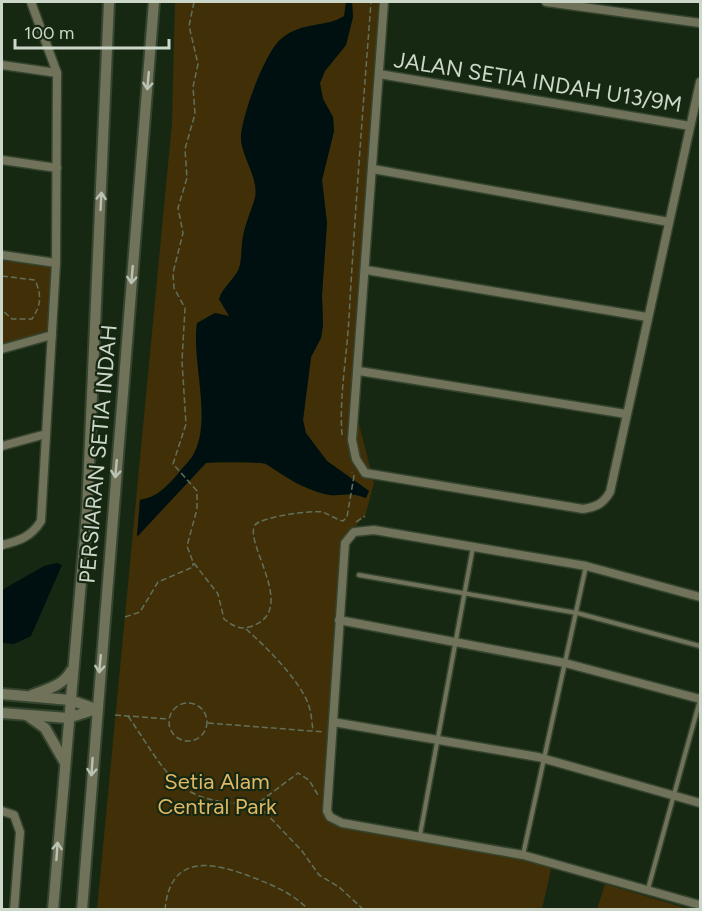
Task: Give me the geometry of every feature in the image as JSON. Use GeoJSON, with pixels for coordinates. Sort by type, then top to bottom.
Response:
{"type":"FeatureCollection","features":[{"type":"Feature","properties":{"kind":"street"},"geometry":{"type":"LineString","coordinates":[[2,545],[22,540],[35,530],[41,521],[56,263],[57,73],[31,2]]}},
{"type":"Feature","properties":{"kind":"street","name":"PERSIARAN SETIA INDAH"},"geometry":{"type":"LineString","coordinates":[[53,909],[87,511],[109,2]]}},
{"type":"Feature","properties":{"kind":"street","name":"PERSIARAN SETIA INDAH"},"geometry":{"type":"LineString","coordinates":[[82,909],[96,709],[154,2]]}},
{"type":"Feature","properties":{"kind":"street"},"geometry":{"type":"LineString","coordinates":[[384,2],[374,169],[352,440],[356,459],[365,473],[583,509],[594,507],[604,501],[610,492],[700,82]]}},
{"type":"Feature","properties":{"kind":"street"},"geometry":{"type":"LineString","coordinates":[[546,2],[700,23]]}},
{"type":"Feature","properties":{"kind":"street"},"geometry":{"type":"LineString","coordinates":[[2,65],[57,73]]}},
{"type":"Feature","properties":{"kind":"street","name":"JALAN SETIA INDAH U13/9M"},"geometry":{"type":"LineString","coordinates":[[379,74],[690,126]]}},
{"type":"Feature","properties":{"kind":"street"},"geometry":{"type":"LineString","coordinates":[[2,160],[57,168]]}},
{"type":"Feature","properties":{"kind":"street"},"geometry":{"type":"LineString","coordinates":[[374,169],[669,222]]}},
{"type":"Feature","properties":{"kind":"street"},"geometry":{"type":"LineString","coordinates":[[2,255],[56,263]]}},
{"type":"Feature","properties":{"kind":"street"},"geometry":{"type":"LineString","coordinates":[[366,270],[647,316]]}},
{"type":"Feature","properties":{"kind":"street"},"geometry":{"type":"LineString","coordinates":[[2,350],[52,335]]}},
{"type":"Feature","properties":{"kind":"street"},"geometry":{"type":"LineString","coordinates":[[359,370],[626,414]]}},
{"type":"Feature","properties":{"kind":"street"},"geometry":{"type":"LineString","coordinates":[[2,446],[46,434]]}},
{"type":"Feature","properties":{"kind":"street"},"geometry":{"type":"LineString","coordinates":[[700,597],[586,566],[374,530],[354,532],[345,543],[327,811],[330,817],[342,823],[523,855],[700,904]]}},
{"type":"Feature","properties":{"kind":"street"},"geometry":{"type":"LineString","coordinates":[[339,620],[565,663],[700,700]]}},
{"type":"Feature","properties":{"kind":"street"},"geometry":{"type":"LineString","coordinates":[[26,697],[55,687],[67,679],[73,666]]}},
{"type":"Feature","properties":{"kind":"street"},"geometry":{"type":"LineString","coordinates":[[2,694],[70,699],[96,709]]}},
{"type":"Feature","properties":{"kind":"street"},"geometry":{"type":"LineString","coordinates":[[2,713],[68,718],[96,709]]}},
{"type":"Feature","properties":{"kind":"street"},"geometry":{"type":"LineString","coordinates":[[25,715],[45,728],[64,762]]}},
{"type":"Feature","properties":{"kind":"street"},"geometry":{"type":"LineString","coordinates":[[333,722],[544,759],[700,803]]}},
{"type":"Feature","properties":{"kind":"street"},"geometry":{"type":"LineString","coordinates":[[2,811],[14,815],[20,832],[14,909]]}},
{"type":"Feature","properties":{"kind":"lane"},"geometry":{"type":"LineString","coordinates":[[419,837],[473,547]]}},
{"type":"Feature","properties":{"kind":"lane"},"geometry":{"type":"LineString","coordinates":[[523,855],[586,566]]}},
{"type":"Feature","properties":{"kind":"lane"},"geometry":{"type":"LineString","coordinates":[[359,575],[577,613],[700,646]]}},
{"type":"Feature","properties":{"kind":"lane"},"geometry":{"type":"LineString","coordinates":[[648,890],[700,700]]}},
{"type":"Feature","properties":{"kind":"path"},"geometry":{"type":"LineString","coordinates":[[194,2],[189,26],[198,64],[193,87],[195,114],[185,149],[187,178],[178,208],[183,233],[173,273],[174,288],[185,308],[182,361],[186,424],[182,441],[173,459],[175,469],[197,491],[199,498],[187,546],[193,562],[218,594],[224,619],[239,628],[246,628],[261,622],[267,615],[270,606],[264,563],[252,531],[256,523],[265,518],[316,512],[343,521],[346,517],[354,476],[351,469]]}},
{"type":"Feature","properties":{"kind":"path"},"geometry":{"type":"LineString","coordinates":[[342,440],[340,414],[347,356],[357,160],[371,2]]}},
{"type":"Feature","properties":{"kind":"path"},"geometry":{"type":"LineString","coordinates":[[2,276],[35,280],[40,291],[40,306],[32,319],[12,319],[2,310]]}},
{"type":"Feature","properties":{"kind":"path"},"geometry":{"type":"LineString","coordinates":[[355,523],[365,516]]}},
{"type":"Feature","properties":{"kind":"path"},"geometry":{"type":"LineString","coordinates":[[125,617],[140,612],[158,582],[193,567],[193,562]]}},
{"type":"Feature","properties":{"kind":"path"},"geometry":{"type":"LineString","coordinates":[[246,628],[265,646],[302,692],[309,704],[313,731]]}},
{"type":"Feature","properties":{"kind":"path"},"geometry":{"type":"LineString","coordinates":[[190,702],[200,705],[206,713],[208,723],[205,733],[197,739],[187,741],[177,738],[170,730],[169,719],[172,710],[180,704],[190,702]]}},
{"type":"Feature","properties":{"kind":"path"},"geometry":{"type":"LineString","coordinates":[[115,715],[169,719]]}},
{"type":"Feature","properties":{"kind":"path"},"geometry":{"type":"LineString","coordinates":[[128,716],[177,785],[189,793],[218,802],[257,804],[298,773],[309,780],[322,801],[322,789]]}},
{"type":"Feature","properties":{"kind":"path"},"geometry":{"type":"LineString","coordinates":[[208,723],[332,732]]}},
{"type":"Feature","properties":{"kind":"path"},"geometry":{"type":"LineString","coordinates":[[257,804],[302,851],[319,875],[339,887],[364,909]]}},
{"type":"Feature","properties":{"kind":"path"},"geometry":{"type":"LineString","coordinates":[[165,909],[170,885],[177,875],[191,867],[206,864],[224,866],[279,887],[309,909]]}},
{"type":"Feature","properties":{"kind":"green space","name":"Setia Alam Central Park"},"geometry":{"type":"Polygon","coordinates":[[[175,2],[346,2],[345,16],[338,20],[297,29],[281,39],[268,57],[255,86],[245,117],[241,140],[255,183],[255,198],[244,232],[241,262],[219,299],[230,317],[215,313],[197,324],[197,356],[201,392],[201,427],[198,443],[192,457],[169,484],[156,494],[140,500],[137,535],[206,463],[266,464],[287,478],[324,494],[348,494],[365,498],[369,491],[327,461],[305,433],[303,420],[311,357],[321,338],[323,325],[322,295],[327,223],[322,180],[334,131],[333,117],[323,99],[320,83],[325,71],[346,45],[353,17],[352,2],[379,2],[353,401],[374,483],[365,516],[347,535],[330,820],[552,865],[542,909],[97,910],[172,123],[175,2]]]}},
{"type":"Feature","properties":{"kind":"green space"},"geometry":{"type":"Polygon","coordinates":[[[2,255],[56,263],[52,335],[2,349],[2,255]]]}},
{"type":"Feature","properties":{"kind":"green space"},"geometry":{"type":"Polygon","coordinates":[[[605,884],[689,909],[597,909],[605,884]]]}},
{"type":"Feature","properties":{"kind":"shaded area"},"geometry":{"type":"Polygon","coordinates":[[[346,2],[352,2],[353,17],[346,45],[325,71],[320,83],[323,99],[333,117],[334,131],[322,180],[327,223],[322,295],[323,325],[321,338],[311,357],[303,420],[306,433],[327,461],[369,491],[366,498],[353,495],[331,495],[316,492],[301,485],[266,464],[206,463],[137,537],[140,500],[156,494],[169,484],[192,457],[198,443],[202,410],[196,339],[197,323],[215,313],[229,316],[219,299],[241,262],[244,232],[255,198],[255,183],[241,140],[245,118],[261,71],[281,39],[305,27],[337,20],[344,16],[346,2]]]}},
{"type":"Feature","properties":{"kind":"shaded area"},"geometry":{"type":"Polygon","coordinates":[[[57,563],[62,565],[31,636],[14,644],[2,643],[2,590],[44,566],[57,563]]]}}]}
